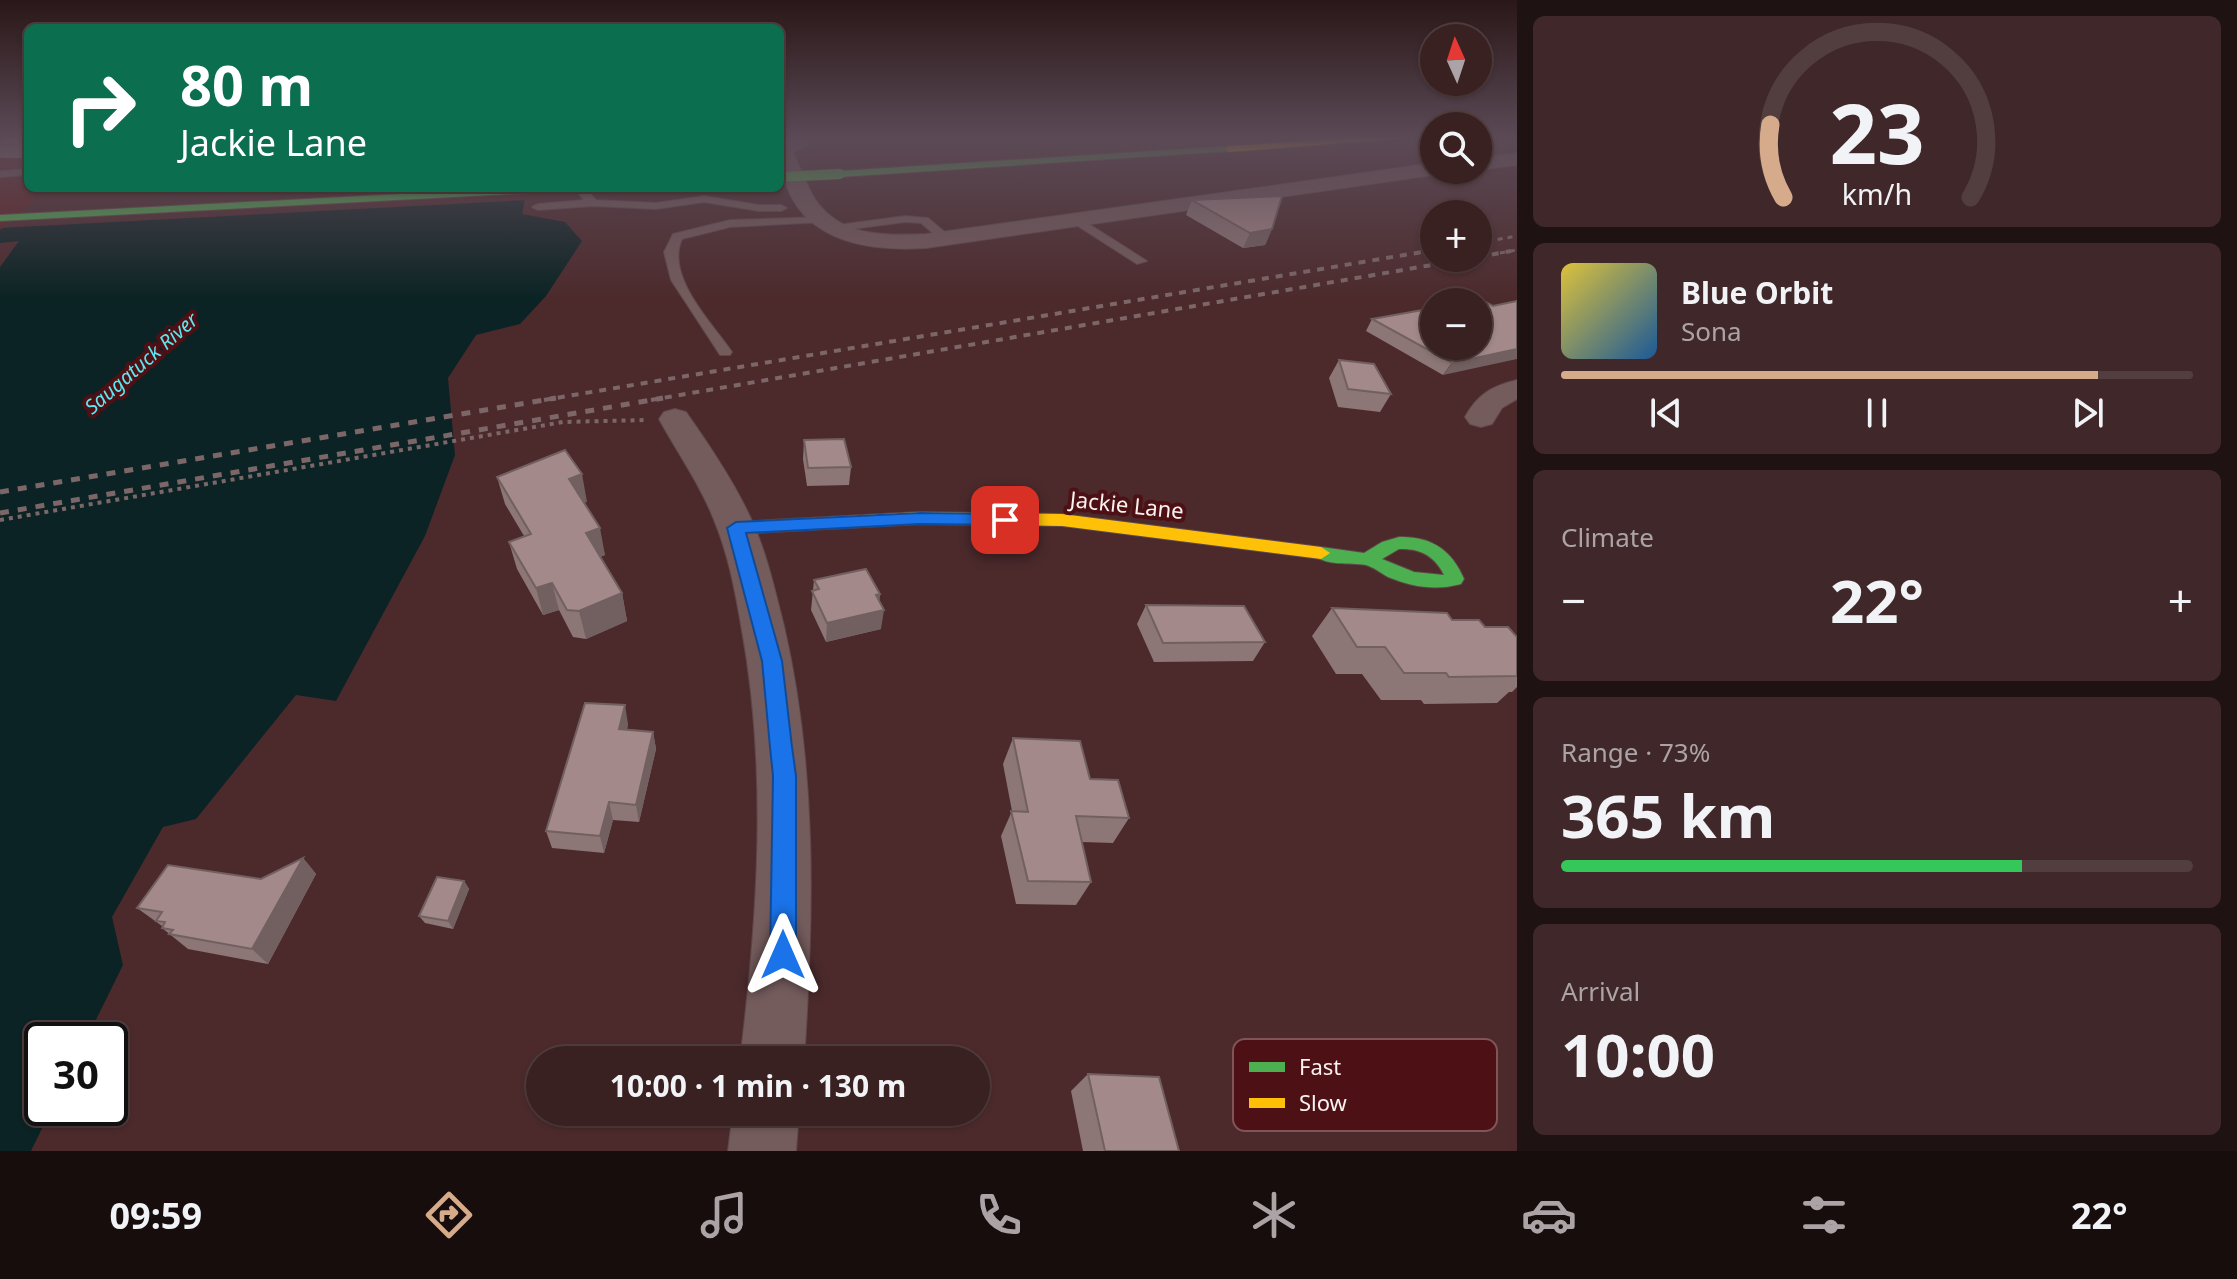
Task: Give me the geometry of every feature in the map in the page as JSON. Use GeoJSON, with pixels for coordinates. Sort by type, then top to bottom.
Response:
{"type":"FeatureCollection","features":[{"type":"Feature","properties":{"kind":"main road"},"geometry":{"type":"LineString","coordinates":[[0,218],[493,192]]}},
{"type":"Feature","properties":{"kind":"main road","name":"Jackie Lane"},"geometry":{"type":"LineString","coordinates":[[736,528],[920,518],[1062,520],[1368,559]]}},
{"type":"Feature","properties":{"kind":"street"},"geometry":{"type":"LineString","coordinates":[[805,192],[820,219],[859,239],[895,243],[1270,192]]}},
{"type":"Feature","properties":{"kind":"street"},"geometry":{"type":"LineString","coordinates":[[1481,417],[1487,403],[1504,392],[1517,389]]}},
{"type":"Feature","properties":{"kind":"street"},"geometry":{"type":"LineString","coordinates":[[675,419],[736,528],[772,661],[784,776],[783,955],[773,1046]]}},
{"type":"Feature","properties":{"kind":"street"},"geometry":{"type":"LineString","coordinates":[[762,1151],[765,1126]]}},
{"type":"Feature","properties":{"kind":"lane"},"geometry":{"type":"LineString","coordinates":[[583,192],[593,203]]}},
{"type":"Feature","properties":{"kind":"lane"},"geometry":{"type":"LineString","coordinates":[[538,207],[593,203],[656,206],[706,194],[820,219]]}},
{"type":"Feature","properties":{"kind":"lane"},"geometry":{"type":"LineString","coordinates":[[725,352],[677,280],[670,252],[677,237],[699,228],[735,222],[820,219]]}},
{"type":"Feature","properties":{"kind":"lane"},"geometry":{"type":"LineString","coordinates":[[1074,219],[1141,261]]}},
{"type":"Feature","properties":{"kind":"path"},"geometry":{"type":"LineString","coordinates":[[0,520],[563,422],[675,419]]}},
{"type":"Feature","properties":{"kind":"shaded area"},"geometry":{"type":"Polygon","coordinates":[[[0,192],[50,192],[0,230],[0,192]]]}},
{"type":"Feature","properties":{"kind":"water","name":"Saugatuck River"},"geometry":{"type":"Polygon","coordinates":[[[51,192],[526,192],[522,214],[565,222],[582,241],[546,296],[520,324],[476,335],[448,378],[455,455],[425,536],[336,701],[296,695],[196,819],[163,827],[112,917],[123,965],[95,1022],[24,1022],[24,1126],[43,1126],[31,1151],[0,1151],[0,267],[19,241],[0,243],[0,230],[51,192]]]}},
{"type":"Feature","properties":{"kind":"pier"},"geometry":{"type":"Polygon","coordinates":[[[44,192],[530,192],[529,200],[0,228],[44,192]]]}},
{"type":"Feature","properties":{"kind":"building"},"geometry":{"type":"Polygon","coordinates":[[[1282,196],[1272,229],[1250,233],[1192,200],[1282,196]]]}},
{"type":"Feature","properties":{"kind":"building"},"geometry":{"type":"Polygon","coordinates":[[[1517,301],[1517,349],[1492,354],[1492,305],[1517,301]]]}},
{"type":"Feature","properties":{"kind":"building"},"geometry":{"type":"Polygon","coordinates":[[[1420,310],[1420,345],[1372,319],[1420,310]]]}},
{"type":"Feature","properties":{"kind":"building"},"geometry":{"type":"Polygon","coordinates":[[[1339,360],[1374,364],[1391,394],[1348,389],[1339,360]]]}},
{"type":"Feature","properties":{"kind":"building"},"geometry":{"type":"Polygon","coordinates":[[[844,439],[851,467],[808,468],[804,440],[844,439]]]}},
{"type":"Feature","properties":{"kind":"building"},"geometry":{"type":"Polygon","coordinates":[[[565,450],[582,474],[569,479],[600,528],[586,533],[622,593],[579,611],[567,610],[552,583],[536,588],[509,542],[531,534],[497,477],[565,450]]]}},
{"type":"Feature","properties":{"kind":"building"},"geometry":{"type":"Polygon","coordinates":[[[866,569],[880,594],[876,595],[884,610],[827,623],[812,591],[819,589],[814,580],[866,569]]]}},
{"type":"Feature","properties":{"kind":"building"},"geometry":{"type":"Polygon","coordinates":[[[1146,605],[1244,606],[1265,642],[1163,643],[1146,605]]]}},
{"type":"Feature","properties":{"kind":"building"},"geometry":{"type":"Polygon","coordinates":[[[1332,608],[1447,613],[1452,620],[1479,620],[1485,627],[1508,627],[1517,637],[1517,676],[1449,677],[1446,673],[1404,673],[1385,647],[1357,647],[1332,608]]]}},
{"type":"Feature","properties":{"kind":"building"},"geometry":{"type":"Polygon","coordinates":[[[585,703],[625,705],[619,729],[653,732],[636,805],[609,802],[600,836],[546,831],[585,703]]]}},
{"type":"Feature","properties":{"kind":"building"},"geometry":{"type":"Polygon","coordinates":[[[1013,738],[1080,741],[1090,779],[1118,780],[1129,818],[1076,816],[1091,882],[1028,881],[1011,811],[1028,812],[1013,738]]]}},
{"type":"Feature","properties":{"kind":"building"},"geometry":{"type":"Polygon","coordinates":[[[303,858],[252,949],[169,934],[173,930],[162,928],[165,922],[156,921],[162,912],[137,908],[168,865],[261,879],[303,858]]]}},
{"type":"Feature","properties":{"kind":"building"},"geometry":{"type":"Polygon","coordinates":[[[437,877],[464,881],[448,921],[419,916],[437,877]]]}},
{"type":"Feature","properties":{"kind":"building"},"geometry":{"type":"Polygon","coordinates":[[[1088,1074],[1159,1077],[1179,1151],[1105,1151],[1088,1074]]]}},
{"type":"Feature","properties":{"kind":"railway"},"geometry":{"type":"LineString","coordinates":[[1492,240],[1517,236]]}},
{"type":"Feature","properties":{"kind":"railway"},"geometry":{"type":"LineString","coordinates":[[1500,253],[1517,250]]}},
{"type":"Feature","properties":{"kind":"railway"},"geometry":{"type":"LineString","coordinates":[[1500,253],[1511,251]]}},
{"type":"Feature","properties":{"kind":"railway"},"geometry":{"type":"LineString","coordinates":[[544,400],[1420,252]]}},
{"type":"Feature","properties":{"kind":"railway"},"geometry":{"type":"LineString","coordinates":[[1416,253],[1420,252]]}},
{"type":"Feature","properties":{"kind":"railway"},"geometry":{"type":"LineString","coordinates":[[1492,254],[1500,253]]}},
{"type":"Feature","properties":{"kind":"railway"},"geometry":{"type":"LineString","coordinates":[[651,400],[1420,267]]}},
{"type":"Feature","properties":{"kind":"railway"},"geometry":{"type":"LineString","coordinates":[[0,492],[556,398]]}},
{"type":"Feature","properties":{"kind":"railway"},"geometry":{"type":"LineString","coordinates":[[0,513],[663,398]]}},
{"type":"Feature","properties":{"kind":"traffic: fast"},"geometry":{"type":"LineString","coordinates":[[0,218],[493,192]]}},
{"type":"Feature","properties":{"kind":"traffic: fast"},"geometry":{"type":"LineString","coordinates":[[1321,553],[1366,559],[1388,546],[1420,544],[1438,553],[1455,579],[1421,581],[1368,559]]}},
{"type":"Feature","properties":{"kind":"traffic: slow"},"geometry":{"type":"LineString","coordinates":[[736,528],[920,518],[1062,520],[1321,553]]}},
{"type":"Feature","properties":{"kind":"route"},"geometry":{"type":"LineString","coordinates":[[783,955],[784,776],[772,661],[736,528],[920,518],[1005,520]]}}]}
